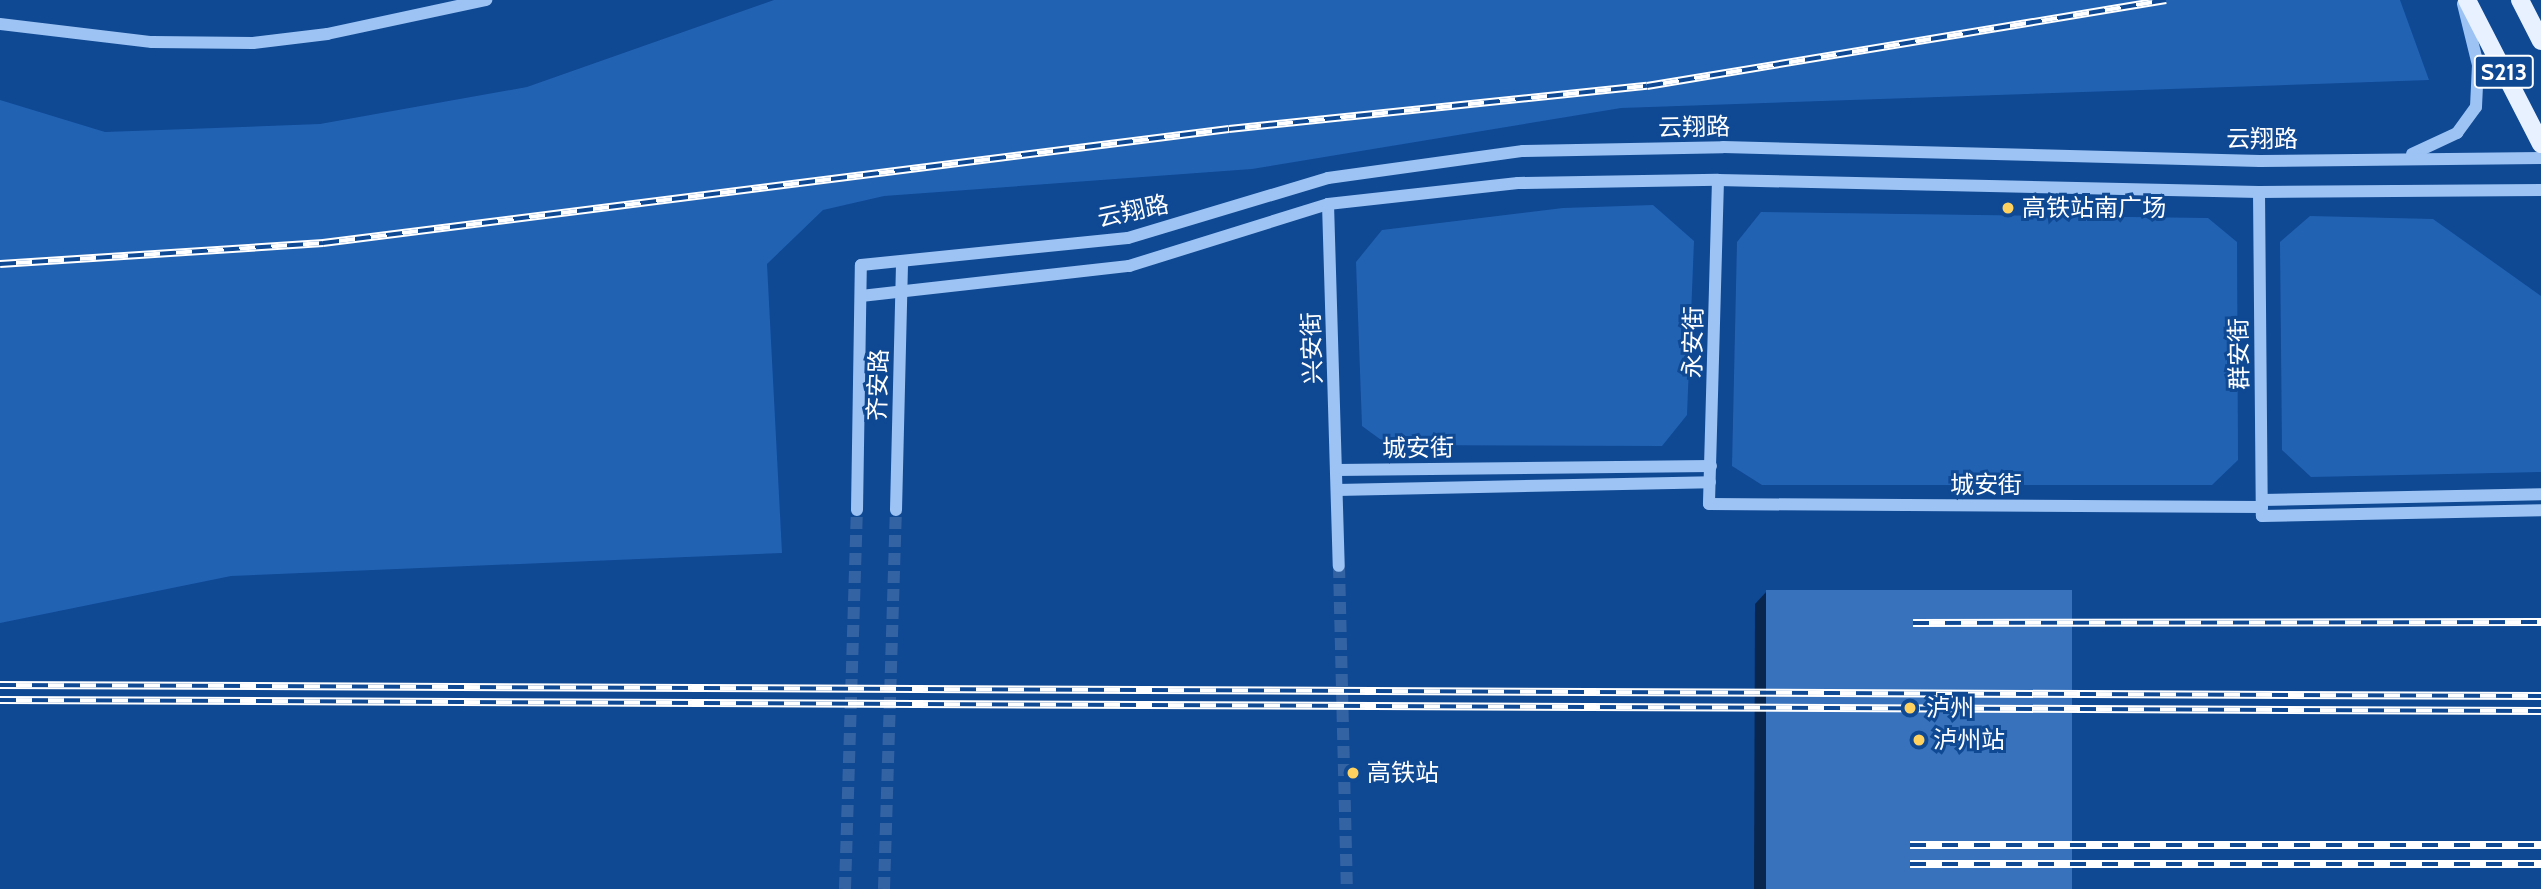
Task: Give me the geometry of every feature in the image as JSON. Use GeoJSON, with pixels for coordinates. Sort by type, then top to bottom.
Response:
{"type":"FeatureCollection","features":[{"type":"Feature","properties":{"kind":"main road","name":"S213"},"geometry":{"type":"LineString","coordinates":[[2464,0],[2541,144]]}},
{"type":"Feature","properties":{"kind":"main road","name":"S213"},"geometry":{"type":"LineString","coordinates":[[2520,0],[2541,41]]}},
{"type":"Feature","properties":{"kind":"street"},"geometry":{"type":"LineString","coordinates":[[0,24],[152,42],[253,43],[327,34],[486,0]]}},
{"type":"Feature","properties":{"kind":"street"},"geometry":{"type":"LineString","coordinates":[[2391,159],[2442,144],[2457,133],[2476,107],[2478,65],[2464,0]]}},
{"type":"Feature","properties":{"kind":"street","name":"云翔路"},"geometry":{"type":"LineString","coordinates":[[861,265],[1128,238],[1328,178],[1523,151],[1723,147],[2260,161],[2541,158]]}},
{"type":"Feature","properties":{"kind":"street","name":"云翔路"},"geometry":{"type":"LineString","coordinates":[[862,296],[1129,266],[1328,204],[1518,183],[1718,180],[2259,192],[2541,190]]}},
{"type":"Feature","properties":{"kind":"street","name":"永安街"},"geometry":{"type":"LineString","coordinates":[[1709,505],[1718,180]]}},
{"type":"Feature","properties":{"kind":"street","name":"群安街"},"geometry":{"type":"LineString","coordinates":[[2259,192],[2262,508]]}},
{"type":"Feature","properties":{"kind":"street","name":"兴安街"},"geometry":{"type":"LineString","coordinates":[[1328,204],[1339,566]]}},
{"type":"Feature","properties":{"kind":"street","name":"齐安路"},"geometry":{"type":"LineString","coordinates":[[896,510],[902,261]]}},
{"type":"Feature","properties":{"kind":"street","name":"齐安路"},"geometry":{"type":"LineString","coordinates":[[857,509],[861,265]]}},
{"type":"Feature","properties":{"kind":"street","name":"城安街"},"geometry":{"type":"LineString","coordinates":[[1336,470],[1711,466]]}},
{"type":"Feature","properties":{"kind":"street","name":"城安街"},"geometry":{"type":"LineString","coordinates":[[1337,490],[1710,482]]}},
{"type":"Feature","properties":{"kind":"street","name":"城安街"},"geometry":{"type":"LineString","coordinates":[[2262,508],[2541,494]]}},
{"type":"Feature","properties":{"kind":"street","name":"城安街"},"geometry":{"type":"LineString","coordinates":[[1709,505],[2541,510]]}},
{"type":"Feature","properties":{"kind":"shaded area"},"geometry":{"type":"Polygon","coordinates":[[[774,0],[2400,0],[2429,80],[1621,108],[1252,169],[884,196],[823,210],[767,264],[782,553],[231,576],[0,623],[0,100],[105,132],[320,124],[527,87],[774,0]]]}},
{"type":"Feature","properties":{"kind":"shaded area"},"geometry":{"type":"Polygon","coordinates":[[[1653,205],[1694,241],[1687,415],[1662,446],[1388,445],[1362,426],[1356,262],[1382,230],[1563,208],[1653,205]]]}},
{"type":"Feature","properties":{"kind":"shaded area"},"geometry":{"type":"Polygon","coordinates":[[[1761,212],[2208,218],[2237,242],[2238,460],[2212,485],[1762,485],[1732,466],[1737,242],[1761,212]]]}},
{"type":"Feature","properties":{"kind":"shaded area"},"geometry":{"type":"Polygon","coordinates":[[[2310,216],[2433,219],[2541,296],[2541,472],[2311,477],[2282,450],[2280,242],[2310,216]]]}},
{"type":"Feature","properties":{"kind":"building","name":"泸州站"},"geometry":{"type":"Polygon","coordinates":[[[1766,590],[2072,590],[2072,889],[1766,889],[1766,590]]]}},
{"type":"Feature","properties":{"kind":"tunnel"},"geometry":{"type":"LineString","coordinates":[[845,889],[857,510]]}},
{"type":"Feature","properties":{"kind":"tunnel"},"geometry":{"type":"LineString","coordinates":[[884,889],[896,510]]}},
{"type":"Feature","properties":{"kind":"tunnel"},"geometry":{"type":"LineString","coordinates":[[1339,566],[1347,889]]}},
{"type":"Feature","properties":{"kind":"railway"},"geometry":{"type":"LineString","coordinates":[[0,264],[323,243],[1229,129],[1647,86],[2166,0]]}},
{"type":"Feature","properties":{"kind":"railway"},"geometry":{"type":"LineString","coordinates":[[1913,623],[2541,622]]}},
{"type":"Feature","properties":{"kind":"railway"},"geometry":{"type":"LineString","coordinates":[[0,685],[2541,696]]}},
{"type":"Feature","properties":{"kind":"railway"},"geometry":{"type":"LineString","coordinates":[[0,700],[2541,711]]}},
{"type":"Feature","properties":{"kind":"railway"},"geometry":{"type":"LineString","coordinates":[[1910,845],[2541,845]]}},
{"type":"Feature","properties":{"kind":"railway"},"geometry":{"type":"LineString","coordinates":[[1910,864],[2541,864]]}},
{"type":"Feature","properties":{"kind":"place","name":"高铁站南广场"},"geometry":{"type":"Point","coordinates":[2008,208]}},
{"type":"Feature","properties":{"kind":"place","name":"泸州"},"geometry":{"type":"Point","coordinates":[1910,708]}},
{"type":"Feature","properties":{"kind":"place","name":"泸州站"},"geometry":{"type":"Point","coordinates":[1919,740]}},
{"type":"Feature","properties":{"kind":"place","name":"高铁站"},"geometry":{"type":"Point","coordinates":[1353,773]}}]}
